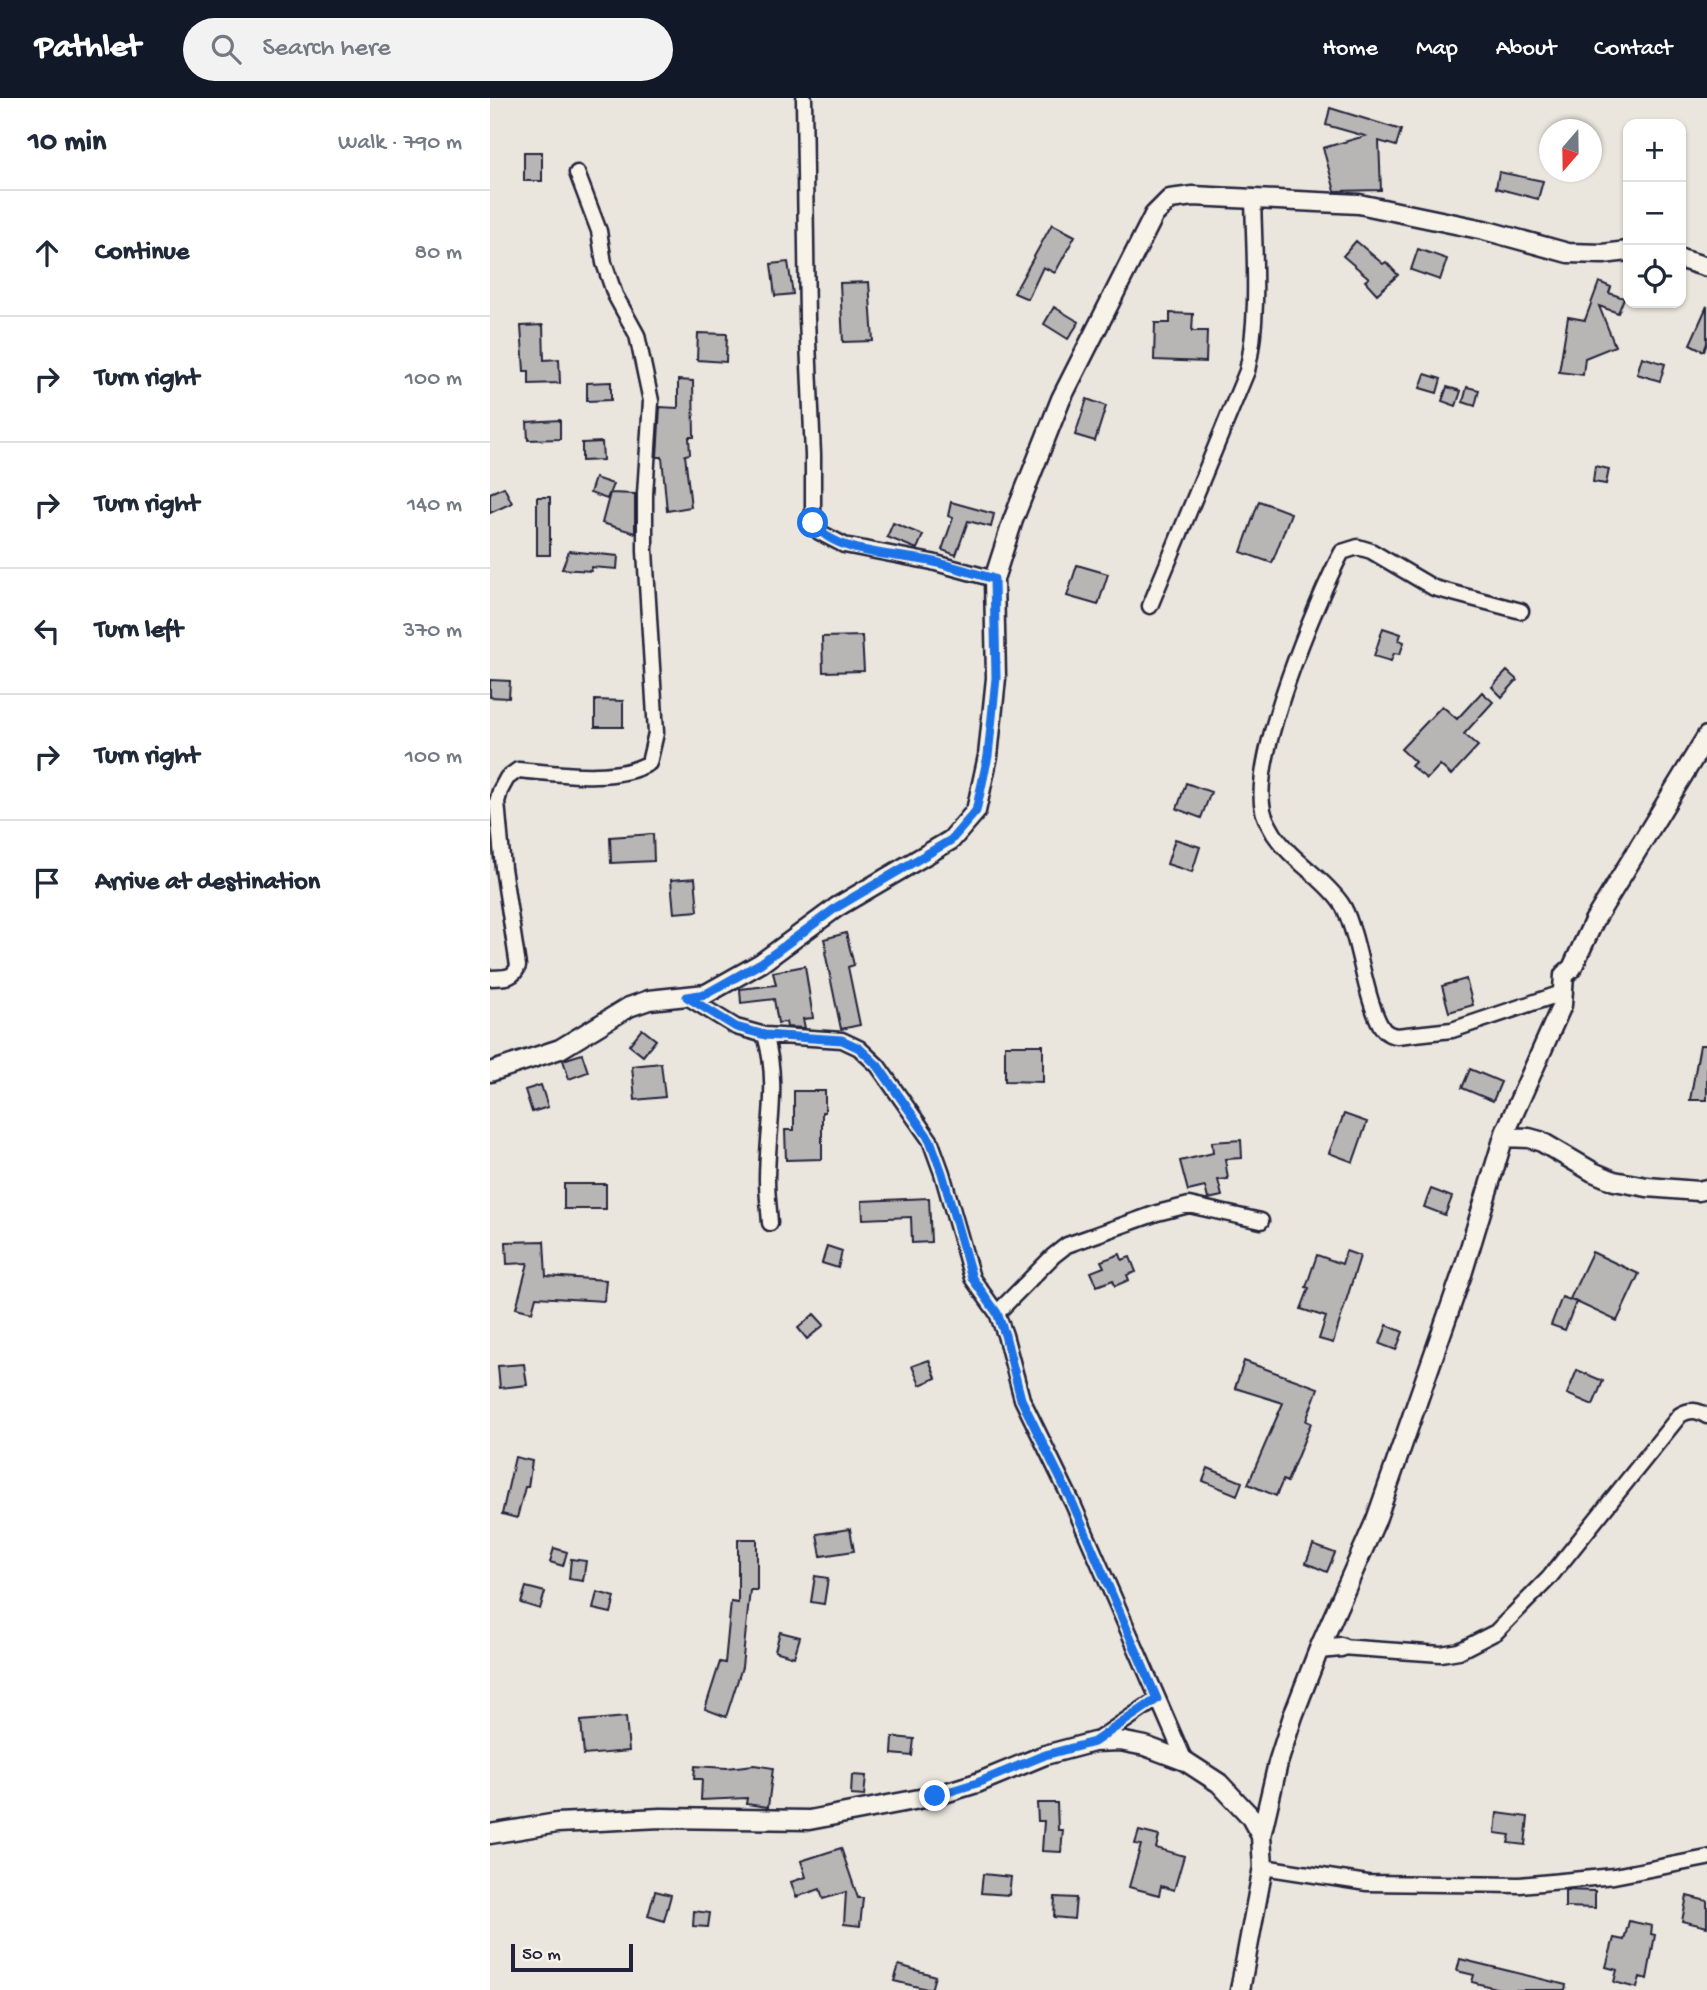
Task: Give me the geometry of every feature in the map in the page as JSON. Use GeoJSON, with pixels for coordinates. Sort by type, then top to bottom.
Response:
{"type":"FeatureCollection","features":[{"type":"Feature","properties":{"kind":"street"},"geometry":{"type":"LineString","coordinates":[[804,98],[813,523],[819,532],[844,545],[932,562],[994,579]]}},
{"type":"Feature","properties":{"kind":"street"},"geometry":{"type":"LineString","coordinates":[[490,978],[510,977],[516,973],[518,966],[503,868],[497,802],[507,778],[517,770],[599,774],[637,770],[649,763],[656,733],[645,551],[645,494],[651,401],[637,335],[615,295],[604,263],[599,231],[577,173]]}},
{"type":"Feature","properties":{"kind":"street"},"geometry":{"type":"LineString","coordinates":[[1150,606],[1247,371],[1253,335],[1253,197]]}},
{"type":"Feature","properties":{"kind":"street"},"geometry":{"type":"LineString","coordinates":[[490,1072],[560,1049],[629,1007],[649,1000],[706,994],[761,963],[837,907],[951,840],[976,811],[988,756],[996,678],[994,579],[1013,520],[1061,400],[1154,215],[1170,199],[1253,197],[1359,204],[1484,230],[1568,253],[1623,252]]}},
{"type":"Feature","properties":{"kind":"street"},"geometry":{"type":"LineString","coordinates":[[1686,261],[1707,267]]}},
{"type":"Feature","properties":{"kind":"street"},"geometry":{"type":"LineString","coordinates":[[1521,611],[1434,587],[1371,551],[1358,547],[1342,551],[1296,660],[1267,753],[1262,792],[1263,811],[1273,833],[1286,849],[1343,904],[1363,962],[1375,1011],[1381,1026],[1388,1034],[1397,1036],[1452,1030],[1561,992],[1564,975],[1572,968],[1594,921],[1707,736]]}},
{"type":"Feature","properties":{"kind":"street"},"geometry":{"type":"LineString","coordinates":[[1240,1990],[1263,1867],[1261,1836],[1278,1763],[1293,1716],[1319,1649],[1376,1520],[1463,1272],[1504,1136],[1562,1005],[1564,975]]}},
{"type":"Feature","properties":{"kind":"street"},"geometry":{"type":"LineString","coordinates":[[687,997],[736,1027],[765,1035],[842,1040],[859,1048],[878,1066],[930,1140],[972,1278],[997,1313],[1021,1399],[1073,1504],[1185,1762]]}},
{"type":"Feature","properties":{"kind":"street"},"geometry":{"type":"LineString","coordinates":[[765,1035],[771,1055],[773,1083],[767,1180],[770,1223]]}},
{"type":"Feature","properties":{"kind":"street"},"geometry":{"type":"LineString","coordinates":[[1504,1136],[1540,1141],[1592,1172],[1614,1181],[1647,1187],[1698,1191],[1707,1189]]}},
{"type":"Feature","properties":{"kind":"street"},"geometry":{"type":"LineString","coordinates":[[997,1313],[1053,1255],[1067,1245],[1157,1213],[1189,1205],[1261,1221]]}},
{"type":"Feature","properties":{"kind":"street"},"geometry":{"type":"LineString","coordinates":[[1319,1649],[1341,1647],[1441,1654],[1459,1651],[1496,1632],[1549,1578],[1680,1415],[1687,1411],[1696,1411],[1707,1416]]}},
{"type":"Feature","properties":{"kind":"street"},"geometry":{"type":"LineString","coordinates":[[1094,1742],[1157,1699]]}},
{"type":"Feature","properties":{"kind":"street"},"geometry":{"type":"LineString","coordinates":[[490,1834],[557,1823],[648,1819],[809,1820],[935,1796],[977,1783],[1045,1755],[1094,1742],[1120,1741],[1145,1746],[1185,1762],[1219,1783],[1250,1816],[1261,1836]]}},
{"type":"Feature","properties":{"kind":"street"},"geometry":{"type":"LineString","coordinates":[[1263,1867],[1367,1884],[1520,1885],[1614,1876],[1707,1858]]}},
{"type":"Feature","properties":{"kind":"building"},"geometry":{"type":"Polygon","coordinates":[[[1330,108],[1401,130],[1396,146],[1379,141],[1381,190],[1335,191],[1323,148],[1365,136],[1326,125],[1330,108]]]}},
{"type":"Feature","properties":{"kind":"building"},"geometry":{"type":"Polygon","coordinates":[[[524,152],[542,152],[542,181],[524,181],[524,152]]]}},
{"type":"Feature","properties":{"kind":"building"},"geometry":{"type":"Polygon","coordinates":[[[1499,172],[1543,182],[1538,199],[1496,188],[1499,172]]]}},
{"type":"Feature","properties":{"kind":"building"},"geometry":{"type":"Polygon","coordinates":[[[1052,224],[1075,236],[1055,273],[1043,267],[1028,299],[1014,293],[1052,224]]]}},
{"type":"Feature","properties":{"kind":"building"},"geometry":{"type":"Polygon","coordinates":[[[1356,241],[1383,264],[1386,262],[1398,275],[1377,294],[1365,281],[1369,278],[1343,256],[1356,241]]]}},
{"type":"Feature","properties":{"kind":"building"},"geometry":{"type":"Polygon","coordinates":[[[1418,249],[1447,259],[1440,280],[1411,270],[1418,249]]]}},
{"type":"Feature","properties":{"kind":"building"},"geometry":{"type":"Polygon","coordinates":[[[788,262],[793,294],[775,296],[771,264],[788,262]]]}},
{"type":"Feature","properties":{"kind":"building"},"geometry":{"type":"Polygon","coordinates":[[[869,282],[873,341],[843,342],[840,283],[869,282]]]}},
{"type":"Feature","properties":{"kind":"building"},"geometry":{"type":"Polygon","coordinates":[[[1599,282],[1611,287],[1609,293],[1623,298],[1618,313],[1599,306],[1615,346],[1585,358],[1583,375],[1559,372],[1568,317],[1585,320],[1599,282]]]}},
{"type":"Feature","properties":{"kind":"building"},"geometry":{"type":"Polygon","coordinates":[[[1707,306],[1707,343],[1704,351],[1690,344],[1707,306]]]}},
{"type":"Feature","properties":{"kind":"building"},"geometry":{"type":"Polygon","coordinates":[[[1054,307],[1079,322],[1068,339],[1044,324],[1054,307]]]}},
{"type":"Feature","properties":{"kind":"building"},"geometry":{"type":"Polygon","coordinates":[[[1170,313],[1193,314],[1192,331],[1207,331],[1206,362],[1154,360],[1155,323],[1170,323],[1170,313]]]}},
{"type":"Feature","properties":{"kind":"building"},"geometry":{"type":"Polygon","coordinates":[[[543,325],[544,360],[559,359],[560,383],[529,384],[529,371],[524,371],[521,326],[543,325]]]}},
{"type":"Feature","properties":{"kind":"building"},"geometry":{"type":"Polygon","coordinates":[[[698,333],[727,334],[726,362],[697,360],[698,333]]]}},
{"type":"Feature","properties":{"kind":"building"},"geometry":{"type":"Polygon","coordinates":[[[1642,357],[1665,364],[1660,381],[1637,374],[1642,357]]]}},
{"type":"Feature","properties":{"kind":"building"},"geometry":{"type":"Polygon","coordinates":[[[1425,374],[1441,379],[1437,393],[1420,388],[1425,374]]]}},
{"type":"Feature","properties":{"kind":"building"},"geometry":{"type":"Polygon","coordinates":[[[678,380],[693,381],[694,437],[689,437],[690,454],[685,455],[691,507],[667,511],[662,457],[657,457],[660,407],[678,408],[678,380]]]}},
{"type":"Feature","properties":{"kind":"building"},"geometry":{"type":"Polygon","coordinates":[[[611,382],[611,400],[587,401],[587,383],[611,382]]]}},
{"type":"Feature","properties":{"kind":"building"},"geometry":{"type":"Polygon","coordinates":[[[1447,387],[1461,391],[1456,406],[1442,401],[1447,387]]]}},
{"type":"Feature","properties":{"kind":"building"},"geometry":{"type":"Polygon","coordinates":[[[1467,387],[1479,390],[1475,406],[1463,402],[1467,387]]]}},
{"type":"Feature","properties":{"kind":"building"},"geometry":{"type":"Polygon","coordinates":[[[1087,399],[1106,406],[1095,441],[1075,435],[1087,399]]]}},
{"type":"Feature","properties":{"kind":"building"},"geometry":{"type":"Polygon","coordinates":[[[560,420],[560,439],[528,440],[527,422],[560,420]]]}},
{"type":"Feature","properties":{"kind":"building"},"geometry":{"type":"Polygon","coordinates":[[[602,442],[603,460],[582,461],[582,443],[602,442]]]}},
{"type":"Feature","properties":{"kind":"building"},"geometry":{"type":"Polygon","coordinates":[[[1595,466],[1609,469],[1606,484],[1593,482],[1595,466]]]}},
{"type":"Feature","properties":{"kind":"building"},"geometry":{"type":"Polygon","coordinates":[[[595,478],[613,484],[607,499],[590,493],[595,478]]]}},
{"type":"Feature","properties":{"kind":"building"},"geometry":{"type":"Polygon","coordinates":[[[504,487],[512,503],[490,513],[490,493],[504,487]]]}},
{"type":"Feature","properties":{"kind":"building"},"geometry":{"type":"Polygon","coordinates":[[[610,493],[635,494],[635,533],[602,523],[610,493]]]}},
{"type":"Feature","properties":{"kind":"building"},"geometry":{"type":"Polygon","coordinates":[[[537,497],[550,497],[550,555],[537,555],[537,497]]]}},
{"type":"Feature","properties":{"kind":"building"},"geometry":{"type":"Polygon","coordinates":[[[1259,501],[1291,513],[1272,563],[1241,552],[1259,501]]]}},
{"type":"Feature","properties":{"kind":"building"},"geometry":{"type":"Polygon","coordinates":[[[951,502],[994,514],[991,527],[968,521],[956,555],[942,550],[953,518],[948,516],[951,502]]]}},
{"type":"Feature","properties":{"kind":"building"},"geometry":{"type":"Polygon","coordinates":[[[893,523],[923,535],[917,549],[887,537],[893,523]]]}},
{"type":"Feature","properties":{"kind":"building"},"geometry":{"type":"Polygon","coordinates":[[[569,551],[618,556],[617,569],[562,569],[569,551]]]}},
{"type":"Feature","properties":{"kind":"building"},"geometry":{"type":"Polygon","coordinates":[[[1077,565],[1108,574],[1098,605],[1067,596],[1077,565]]]}},
{"type":"Feature","properties":{"kind":"building"},"geometry":{"type":"Polygon","coordinates":[[[1383,628],[1401,634],[1399,640],[1404,642],[1400,654],[1394,653],[1391,661],[1374,656],[1383,628]]]}},
{"type":"Feature","properties":{"kind":"building"},"geometry":{"type":"Polygon","coordinates":[[[862,636],[864,671],[823,672],[822,637],[862,636]]]}},
{"type":"Feature","properties":{"kind":"building"},"geometry":{"type":"Polygon","coordinates":[[[1507,671],[1517,680],[1502,697],[1492,687],[1507,671]]]}},
{"type":"Feature","properties":{"kind":"building"},"geometry":{"type":"Polygon","coordinates":[[[490,680],[510,681],[509,698],[490,697],[490,680]]]}},
{"type":"Feature","properties":{"kind":"building"},"geometry":{"type":"Polygon","coordinates":[[[1482,692],[1493,702],[1464,734],[1478,746],[1451,775],[1440,765],[1427,779],[1411,766],[1415,762],[1401,749],[1442,706],[1457,719],[1482,692]]]}},
{"type":"Feature","properties":{"kind":"building"},"geometry":{"type":"Polygon","coordinates":[[[595,700],[623,701],[623,727],[595,727],[595,700]]]}},
{"type":"Feature","properties":{"kind":"building"},"geometry":{"type":"Polygon","coordinates":[[[1186,783],[1211,792],[1201,818],[1177,809],[1186,783]]]}},
{"type":"Feature","properties":{"kind":"building"},"geometry":{"type":"Polygon","coordinates":[[[653,834],[654,861],[611,863],[610,837],[653,834]]]}},
{"type":"Feature","properties":{"kind":"building"},"geometry":{"type":"Polygon","coordinates":[[[1175,839],[1200,847],[1192,872],[1167,864],[1175,839]]]}},
{"type":"Feature","properties":{"kind":"building"},"geometry":{"type":"Polygon","coordinates":[[[695,878],[698,911],[674,913],[671,880],[695,878]]]}},
{"type":"Feature","properties":{"kind":"building"},"geometry":{"type":"Polygon","coordinates":[[[846,933],[854,965],[848,967],[860,1025],[841,1029],[824,939],[846,933]]]}},
{"type":"Feature","properties":{"kind":"building"},"geometry":{"type":"Polygon","coordinates":[[[805,966],[813,1018],[803,1019],[805,1028],[787,1027],[786,1022],[778,1023],[774,999],[741,1003],[740,989],[776,985],[773,972],[805,966]]]}},
{"type":"Feature","properties":{"kind":"building"},"geometry":{"type":"Polygon","coordinates":[[[1466,979],[1473,1005],[1449,1012],[1442,986],[1466,979]]]}},
{"type":"Feature","properties":{"kind":"building"},"geometry":{"type":"Polygon","coordinates":[[[642,1029],[656,1040],[643,1056],[629,1045],[642,1029]]]}},
{"type":"Feature","properties":{"kind":"building"},"geometry":{"type":"Polygon","coordinates":[[[1005,1045],[1043,1045],[1043,1082],[1005,1081],[1005,1045]]]}},
{"type":"Feature","properties":{"kind":"building"},"geometry":{"type":"Polygon","coordinates":[[[1700,1045],[1707,1045],[1707,1100],[1690,1100],[1700,1045]]]}},
{"type":"Feature","properties":{"kind":"building"},"geometry":{"type":"Polygon","coordinates":[[[582,1054],[588,1072],[569,1079],[563,1060],[582,1054]]]}},
{"type":"Feature","properties":{"kind":"building"},"geometry":{"type":"Polygon","coordinates":[[[661,1063],[665,1097],[635,1100],[632,1066],[661,1063]]]}},
{"type":"Feature","properties":{"kind":"building"},"geometry":{"type":"Polygon","coordinates":[[[1470,1069],[1501,1082],[1493,1101],[1462,1088],[1470,1069]]]}},
{"type":"Feature","properties":{"kind":"building"},"geometry":{"type":"Polygon","coordinates":[[[541,1085],[548,1107],[532,1112],[525,1090],[541,1085]]]}},
{"type":"Feature","properties":{"kind":"building"},"geometry":{"type":"Polygon","coordinates":[[[794,1091],[825,1091],[822,1159],[786,1160],[785,1130],[794,1130],[794,1091]]]}},
{"type":"Feature","properties":{"kind":"building"},"geometry":{"type":"Polygon","coordinates":[[[1344,1114],[1367,1122],[1353,1162],[1329,1153],[1344,1114]]]}},
{"type":"Feature","properties":{"kind":"building"},"geometry":{"type":"Polygon","coordinates":[[[1241,1140],[1242,1158],[1225,1159],[1228,1179],[1218,1180],[1222,1196],[1208,1199],[1205,1187],[1188,1191],[1180,1161],[1213,1153],[1212,1142],[1241,1140]]]}},
{"type":"Feature","properties":{"kind":"building"},"geometry":{"type":"Polygon","coordinates":[[[564,1184],[606,1184],[606,1209],[564,1209],[564,1184]]]}},
{"type":"Feature","properties":{"kind":"building"},"geometry":{"type":"Polygon","coordinates":[[[1431,1189],[1452,1197],[1445,1215],[1424,1207],[1431,1189]]]}},
{"type":"Feature","properties":{"kind":"building"},"geometry":{"type":"Polygon","coordinates":[[[929,1198],[931,1242],[912,1243],[911,1217],[863,1219],[862,1201],[929,1198]]]}},
{"type":"Feature","properties":{"kind":"building"},"geometry":{"type":"Polygon","coordinates":[[[544,1241],[546,1276],[606,1280],[604,1301],[536,1297],[532,1312],[516,1308],[528,1263],[507,1264],[506,1242],[544,1241]]]}},
{"type":"Feature","properties":{"kind":"building"},"geometry":{"type":"Polygon","coordinates":[[[827,1246],[842,1251],[838,1268],[822,1263],[827,1246]]]}},
{"type":"Feature","properties":{"kind":"building"},"geometry":{"type":"Polygon","coordinates":[[[1346,1251],[1360,1256],[1333,1343],[1319,1339],[1326,1317],[1301,1309],[1317,1255],[1342,1264],[1346,1251]]]}},
{"type":"Feature","properties":{"kind":"building"},"geometry":{"type":"Polygon","coordinates":[[[1592,1252],[1639,1274],[1617,1321],[1570,1299],[1592,1252]]]}},
{"type":"Feature","properties":{"kind":"building"},"geometry":{"type":"Polygon","coordinates":[[[1120,1254],[1122,1260],[1130,1257],[1136,1272],[1127,1275],[1129,1280],[1115,1286],[1113,1280],[1097,1286],[1091,1272],[1104,1267],[1101,1261],[1120,1254]]]}},
{"type":"Feature","properties":{"kind":"building"},"geometry":{"type":"Polygon","coordinates":[[[1562,1297],[1576,1302],[1565,1330],[1551,1325],[1562,1297]]]}},
{"type":"Feature","properties":{"kind":"building"},"geometry":{"type":"Polygon","coordinates":[[[814,1314],[824,1325],[807,1339],[798,1328],[814,1314]]]}},
{"type":"Feature","properties":{"kind":"building"},"geometry":{"type":"Polygon","coordinates":[[[1387,1325],[1403,1332],[1396,1350],[1380,1344],[1387,1325]]]}},
{"type":"Feature","properties":{"kind":"building"},"geometry":{"type":"Polygon","coordinates":[[[929,1360],[936,1378],[920,1385],[912,1366],[929,1360]]]}},
{"type":"Feature","properties":{"kind":"building"},"geometry":{"type":"Polygon","coordinates":[[[1244,1361],[1318,1388],[1306,1421],[1311,1423],[1287,1482],[1283,1480],[1276,1496],[1248,1484],[1283,1403],[1235,1388],[1244,1361]]]}},
{"type":"Feature","properties":{"kind":"building"},"geometry":{"type":"Polygon","coordinates":[[[524,1364],[527,1385],[500,1388],[498,1366],[524,1364]]]}},
{"type":"Feature","properties":{"kind":"building"},"geometry":{"type":"Polygon","coordinates":[[[1577,1370],[1603,1381],[1593,1405],[1567,1394],[1577,1370]]]}},
{"type":"Feature","properties":{"kind":"building"},"geometry":{"type":"Polygon","coordinates":[[[515,1457],[532,1461],[528,1487],[525,1487],[517,1518],[502,1514],[515,1457]]]}},
{"type":"Feature","properties":{"kind":"building"},"geometry":{"type":"Polygon","coordinates":[[[1208,1468],[1242,1482],[1237,1495],[1203,1481],[1208,1468]]]}},
{"type":"Feature","properties":{"kind":"building"},"geometry":{"type":"Polygon","coordinates":[[[850,1529],[854,1551],[821,1556],[817,1534],[850,1529]]]}},
{"type":"Feature","properties":{"kind":"building"},"geometry":{"type":"Polygon","coordinates":[[[738,1539],[757,1539],[757,1590],[750,1590],[742,1667],[726,1717],[705,1709],[720,1662],[725,1663],[731,1602],[738,1603],[738,1539]]]}},
{"type":"Feature","properties":{"kind":"building"},"geometry":{"type":"Polygon","coordinates":[[[1313,1545],[1335,1553],[1327,1572],[1306,1563],[1313,1545]]]}},
{"type":"Feature","properties":{"kind":"building"},"geometry":{"type":"Polygon","coordinates":[[[554,1548],[567,1552],[563,1566],[550,1562],[554,1548]]]}},
{"type":"Feature","properties":{"kind":"building"},"geometry":{"type":"Polygon","coordinates":[[[571,1559],[586,1561],[583,1581],[569,1579],[571,1559]]]}},
{"type":"Feature","properties":{"kind":"building"},"geometry":{"type":"Polygon","coordinates":[[[815,1576],[828,1578],[824,1604],[811,1602],[815,1576]]]}},
{"type":"Feature","properties":{"kind":"building"},"geometry":{"type":"Polygon","coordinates":[[[526,1587],[545,1592],[540,1609],[521,1603],[526,1587]]]}},
{"type":"Feature","properties":{"kind":"building"},"geometry":{"type":"Polygon","coordinates":[[[597,1592],[615,1597],[611,1613],[593,1609],[597,1592]]]}},
{"type":"Feature","properties":{"kind":"building"},"geometry":{"type":"Polygon","coordinates":[[[780,1632],[800,1637],[794,1657],[775,1651],[780,1632]]]}},
{"type":"Feature","properties":{"kind":"building"},"geometry":{"type":"Polygon","coordinates":[[[626,1717],[629,1751],[584,1755],[581,1721],[626,1717]]]}},
{"type":"Feature","properties":{"kind":"building"},"geometry":{"type":"Polygon","coordinates":[[[893,1737],[914,1739],[912,1756],[892,1754],[893,1737]]]}},
{"type":"Feature","properties":{"kind":"building"},"geometry":{"type":"Polygon","coordinates":[[[754,1765],[773,1768],[768,1807],[746,1804],[747,1798],[701,1800],[702,1779],[694,1779],[695,1766],[727,1768],[754,1765]]]}},
{"type":"Feature","properties":{"kind":"building"},"geometry":{"type":"Polygon","coordinates":[[[852,1775],[866,1776],[864,1796],[851,1795],[852,1775]]]}},
{"type":"Feature","properties":{"kind":"building"},"geometry":{"type":"Polygon","coordinates":[[[1037,1803],[1057,1803],[1058,1830],[1063,1830],[1061,1852],[1042,1851],[1044,1821],[1038,1821],[1037,1803]]]}},
{"type":"Feature","properties":{"kind":"building"},"geometry":{"type":"Polygon","coordinates":[[[1497,1813],[1528,1817],[1525,1845],[1508,1843],[1510,1835],[1495,1833],[1497,1813]]]}},
{"type":"Feature","properties":{"kind":"building"},"geometry":{"type":"Polygon","coordinates":[[[1139,1831],[1159,1836],[1156,1848],[1184,1856],[1174,1890],[1161,1886],[1159,1895],[1129,1887],[1141,1845],[1135,1844],[1139,1831]]]}},
{"type":"Feature","properties":{"kind":"building"},"geometry":{"type":"Polygon","coordinates":[[[841,1848],[858,1898],[863,1898],[860,1926],[844,1924],[846,1892],[823,1899],[820,1889],[796,1897],[791,1882],[806,1877],[801,1861],[841,1848]]]}},
{"type":"Feature","properties":{"kind":"building"},"geometry":{"type":"Polygon","coordinates":[[[983,1874],[1011,1877],[1009,1895],[981,1893],[983,1874]]]}},
{"type":"Feature","properties":{"kind":"building"},"geometry":{"type":"Polygon","coordinates":[[[1565,1890],[1595,1891],[1595,1908],[1565,1907],[1565,1890]]]}},
{"type":"Feature","properties":{"kind":"building"},"geometry":{"type":"Polygon","coordinates":[[[655,1891],[671,1895],[664,1921],[648,1916],[655,1891]]]}},
{"type":"Feature","properties":{"kind":"building"},"geometry":{"type":"Polygon","coordinates":[[[1687,1896],[1707,1901],[1707,1927],[1682,1921],[1687,1896]]]}},
{"type":"Feature","properties":{"kind":"building"},"geometry":{"type":"Polygon","coordinates":[[[1055,1897],[1076,1898],[1074,1919],[1054,1917],[1055,1897]]]}},
{"type":"Feature","properties":{"kind":"building"},"geometry":{"type":"Polygon","coordinates":[[[694,1911],[710,1913],[708,1927],[693,1926],[694,1911]]]}},
{"type":"Feature","properties":{"kind":"building"},"geometry":{"type":"Polygon","coordinates":[[[1629,1921],[1652,1926],[1651,1934],[1655,1935],[1647,1979],[1640,1977],[1637,1988],[1614,1982],[1617,1970],[1606,1967],[1614,1938],[1624,1940],[1629,1921]]]}},
{"type":"Feature","properties":{"kind":"building"},"geometry":{"type":"Polygon","coordinates":[[[1460,1959],[1566,1985],[1565,1990],[1503,1990],[1472,1982],[1474,1975],[1457,1971],[1460,1959]]]}},
{"type":"Feature","properties":{"kind":"building"},"geometry":{"type":"Polygon","coordinates":[[[899,1965],[935,1976],[931,1990],[894,1981],[899,1965]]]}},
{"type":"Feature","properties":{"kind":"route"},"geometry":{"type":"LineString","coordinates":[[813,523],[819,532],[844,545],[932,562],[994,579],[996,678],[988,756],[976,811],[951,840],[837,907],[761,963],[706,994],[687,997],[736,1027],[765,1035],[842,1040],[859,1048],[878,1066],[930,1140],[972,1278],[997,1313],[1021,1399],[1073,1504],[1157,1699],[1094,1742],[1045,1755],[977,1783],[935,1796]]}}]}
